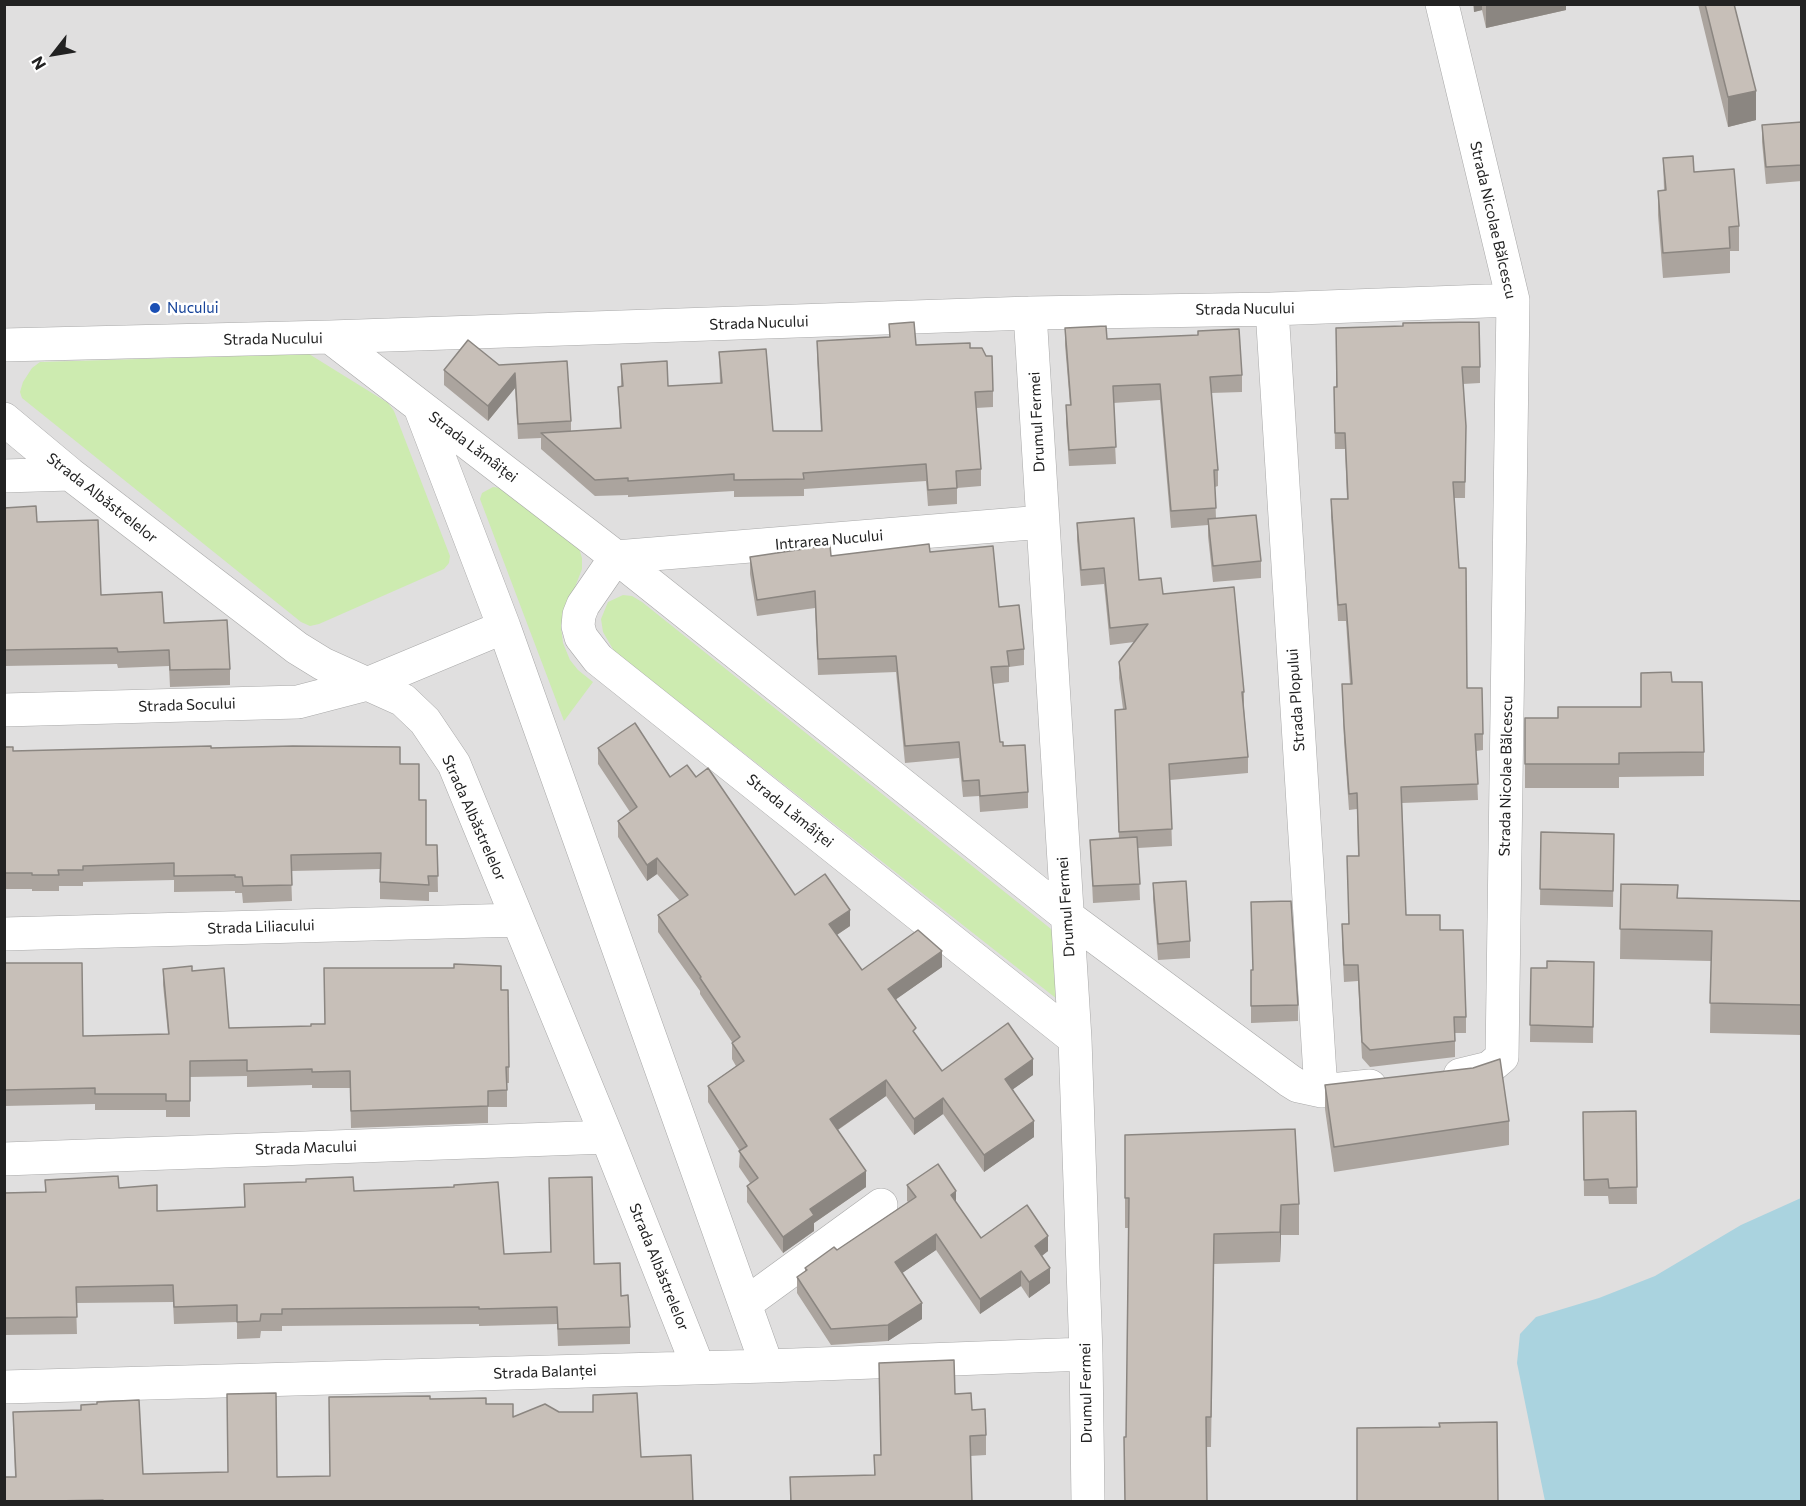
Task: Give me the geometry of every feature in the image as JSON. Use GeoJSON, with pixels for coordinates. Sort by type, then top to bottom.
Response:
{"type":"FeatureCollection","features":[{"type":"Feature","properties":{"kind":"street","name":"Strada Nicolae Bălcescu"},"geometry":{"type":"LineString","coordinates":[[1436,1078],[1470,1074],[1489,1068],[1502,1057],[1513,300],[1442,4]]}},
{"type":"Feature","properties":{"kind":"street","name":"Strada Nucului"},"geometry":{"type":"LineString","coordinates":[[4,345],[330,337],[1030,313],[1272,309],[1513,300]]}},
{"type":"Feature","properties":{"kind":"street","name":"Strada Plopului"},"geometry":{"type":"LineString","coordinates":[[1272,309],[1321,1091]]}},
{"type":"Feature","properties":{"kind":"street","name":"Drumul Fermei"},"geometry":{"type":"LineString","coordinates":[[1030,313],[1075,1039],[1086,1354],[1088,1502]]}},
{"type":"Feature","properties":{"kind":"street","name":"Strada Lămâiței"},"geometry":{"type":"LineString","coordinates":[[330,337],[616,556],[1066,916]]}},
{"type":"Feature","properties":{"kind":"street"},"geometry":{"type":"LineString","coordinates":[[420,407],[504,627],[767,1366]]}},
{"type":"Feature","properties":{"kind":"street","name":"Strada Albăstrelelor"},"geometry":{"type":"LineString","coordinates":[[4,419],[70,474],[297,648],[322,664],[403,700],[425,721],[454,764],[607,1137],[698,1367]]}},
{"type":"Feature","properties":{"kind":"street"},"geometry":{"type":"LineString","coordinates":[[4,476],[70,474]]}},
{"type":"Feature","properties":{"kind":"street","name":"Intrarea Nucului"},"geometry":{"type":"LineString","coordinates":[[616,556],[1043,522]]}},
{"type":"Feature","properties":{"kind":"street","name":"Strada Lămâiței"},"geometry":{"type":"LineString","coordinates":[[616,556],[592,590],[579,615],[578,626],[581,637],[598,659],[1075,1039]]}},
{"type":"Feature","properties":{"kind":"street","name":"Strada Socului"},"geometry":{"type":"LineString","coordinates":[[4,710],[298,702],[367,684],[504,627]]}},
{"type":"Feature","properties":{"kind":"street"},"geometry":{"type":"LineString","coordinates":[[1066,916],[1298,1086],[1321,1091],[1402,1082]]}},
{"type":"Feature","properties":{"kind":"street","name":"Strada Liliacului"},"geometry":{"type":"LineString","coordinates":[[4,934],[518,920]]}},
{"type":"Feature","properties":{"kind":"street","name":"Strada Macului"},"geometry":{"type":"LineString","coordinates":[[4,1159],[607,1137]]}},
{"type":"Feature","properties":{"kind":"street"},"geometry":{"type":"LineString","coordinates":[[745,1304],[881,1205]]}},
{"type":"Feature","properties":{"kind":"street","name":"Strada Balanței"},"geometry":{"type":"LineString","coordinates":[[4,1386],[767,1366],[1086,1354]]}},
{"type":"Feature","properties":{"kind":"shaded area"},"geometry":{"type":"Polygon","coordinates":[[[5,5],[1801,5],[1801,1501],[5,1501],[5,5]]]}},
{"type":"Feature","properties":{"kind":"green space"},"geometry":{"type":"Polygon","coordinates":[[[309,354],[388,403],[394,411],[450,556],[449,563],[444,569],[310,626],[301,622],[22,398],[20,392],[32,368],[40,362],[309,354]]]}},
{"type":"Feature","properties":{"kind":"green space"},"geometry":{"type":"Polygon","coordinates":[[[493,487],[501,488],[579,548],[582,569],[561,627],[563,643],[570,660],[593,682],[564,721],[480,499],[482,493],[493,487]]]}},
{"type":"Feature","properties":{"kind":"green space"},"geometry":{"type":"Polygon","coordinates":[[[623,595],[632,596],[642,602],[1056,933],[1057,999],[614,651],[603,632],[601,619],[608,602],[623,595]]]}},
{"type":"Feature","properties":{"kind":"water"},"geometry":{"type":"Polygon","coordinates":[[[1801,1198],[1801,1501],[1545,1501],[1517,1363],[1520,1334],[1536,1317],[1599,1298],[1655,1276],[1741,1225],[1801,1198]]]}},
{"type":"Feature","properties":{"kind":"building"},"geometry":{"type":"Polygon","coordinates":[[[1705,4],[1734,4],[1756,91],[1728,97],[1705,4]]]}},
{"type":"Feature","properties":{"kind":"building"},"geometry":{"type":"Polygon","coordinates":[[[1802,122],[1802,165],[1766,167],[1762,125],[1802,122]]]}},
{"type":"Feature","properties":{"kind":"building"},"geometry":{"type":"Polygon","coordinates":[[[1693,156],[1694,172],[1734,169],[1739,226],[1729,227],[1730,248],[1663,253],[1658,191],[1666,190],[1663,158],[1693,156]]]}},
{"type":"Feature","properties":{"kind":"building"},"geometry":{"type":"Polygon","coordinates":[[[914,322],[916,345],[970,343],[970,348],[982,348],[986,356],[992,356],[993,391],[975,392],[981,469],[956,471],[957,488],[928,490],[926,464],[803,473],[804,479],[734,480],[734,474],[628,481],[628,478],[595,480],[541,433],[621,428],[618,387],[623,386],[621,364],[667,361],[668,386],[722,383],[719,352],[766,349],[773,431],[822,431],[817,341],[890,337],[889,324],[914,322]]]}},
{"type":"Feature","properties":{"kind":"building"},"geometry":{"type":"Polygon","coordinates":[[[1479,322],[1480,367],[1462,367],[1466,426],[1465,482],[1453,482],[1459,568],[1466,568],[1467,688],[1482,688],[1483,734],[1475,734],[1478,784],[1401,787],[1406,915],[1440,915],[1440,930],[1463,930],[1466,1017],[1454,1017],[1455,1041],[1370,1050],[1362,1042],[1358,965],[1344,965],[1342,924],[1349,924],[1347,856],[1359,856],[1357,793],[1349,794],[1344,725],[1342,684],[1352,684],[1346,604],[1338,605],[1331,499],[1348,499],[1345,433],[1335,433],[1336,328],[1403,326],[1403,323],[1479,322]]]}},
{"type":"Feature","properties":{"kind":"building"},"geometry":{"type":"Polygon","coordinates":[[[1106,326],[1107,339],[1198,335],[1198,331],[1239,329],[1242,375],[1210,377],[1218,470],[1214,470],[1216,508],[1171,511],[1160,384],[1113,386],[1116,447],[1069,450],[1066,405],[1071,405],[1065,328],[1106,326]]]}},
{"type":"Feature","properties":{"kind":"building"},"geometry":{"type":"Polygon","coordinates":[[[468,340],[499,365],[567,361],[571,421],[518,424],[515,373],[488,406],[444,370],[468,340]]]}},
{"type":"Feature","properties":{"kind":"building"},"geometry":{"type":"Polygon","coordinates":[[[36,506],[37,522],[98,520],[101,595],[162,592],[164,623],[227,620],[230,669],[170,670],[169,650],[118,652],[117,648],[4,650],[4,508],[36,506]]]}},
{"type":"Feature","properties":{"kind":"building"},"geometry":{"type":"Polygon","coordinates":[[[1256,515],[1261,561],[1213,566],[1208,519],[1256,515]]]}},
{"type":"Feature","properties":{"kind":"building"},"geometry":{"type":"Polygon","coordinates":[[[1134,518],[1139,580],[1161,578],[1163,594],[1234,587],[1248,757],[1169,764],[1172,829],[1119,832],[1115,710],[1126,709],[1119,662],[1148,624],[1110,628],[1104,568],[1081,570],[1077,523],[1134,518]]]}},
{"type":"Feature","properties":{"kind":"building"},"geometry":{"type":"Polygon","coordinates":[[[929,544],[930,552],[993,546],[999,607],[1019,605],[1024,649],[1007,651],[1009,666],[991,667],[1000,742],[1003,742],[1003,746],[1025,745],[1028,792],[980,796],[979,780],[963,781],[959,742],[905,746],[896,656],[818,659],[815,591],[757,600],[750,557],[830,545],[831,556],[929,544]]]}},
{"type":"Feature","properties":{"kind":"building"},"geometry":{"type":"Polygon","coordinates":[[[1671,672],[1672,682],[1702,682],[1704,752],[1619,753],[1619,764],[1525,764],[1525,718],[1558,718],[1558,707],[1641,707],[1641,673],[1671,672]]]}},
{"type":"Feature","properties":{"kind":"building"},"geometry":{"type":"Polygon","coordinates":[[[635,723],[670,777],[687,765],[696,777],[708,768],[795,895],[825,874],[850,910],[829,924],[862,970],[918,930],[942,951],[888,989],[916,1028],[913,1031],[942,1071],[1008,1023],[1033,1059],[1005,1079],[1034,1121],[984,1155],[943,1098],[914,1119],[886,1080],[830,1119],[866,1171],[810,1209],[814,1215],[783,1237],[747,1186],[758,1178],[739,1151],[747,1146],[708,1086],[744,1061],[732,1043],[740,1037],[658,915],[688,895],[657,858],[647,865],[618,821],[637,807],[598,748],[635,723]]]}},
{"type":"Feature","properties":{"kind":"building"},"geometry":{"type":"Polygon","coordinates":[[[211,746],[211,748],[400,747],[400,764],[419,764],[419,800],[426,800],[426,845],[437,845],[438,876],[428,876],[429,885],[380,882],[381,853],[291,855],[292,885],[243,886],[242,877],[235,877],[235,875],[174,876],[174,863],[83,866],[83,870],[58,870],[59,875],[4,873],[4,747],[13,747],[13,751],[211,746]]]}},
{"type":"Feature","properties":{"kind":"building"},"geometry":{"type":"Polygon","coordinates":[[[1541,832],[1614,834],[1613,891],[1540,889],[1541,832]]]}},
{"type":"Feature","properties":{"kind":"building"},"geometry":{"type":"Polygon","coordinates":[[[1137,837],[1140,884],[1093,886],[1090,840],[1137,837]]]}},
{"type":"Feature","properties":{"kind":"building"},"geometry":{"type":"Polygon","coordinates":[[[1186,881],[1190,941],[1158,944],[1153,883],[1186,881]]]}},
{"type":"Feature","properties":{"kind":"building"},"geometry":{"type":"Polygon","coordinates":[[[1621,884],[1678,885],[1677,898],[1802,901],[1802,1005],[1710,1003],[1712,931],[1620,929],[1621,884]]]}},
{"type":"Feature","properties":{"kind":"building"},"geometry":{"type":"Polygon","coordinates":[[[1291,901],[1298,1005],[1251,1006],[1251,970],[1253,970],[1251,902],[1291,901]]]}},
{"type":"Feature","properties":{"kind":"building"},"geometry":{"type":"Polygon","coordinates":[[[1547,961],[1594,962],[1593,1027],[1530,1025],[1531,968],[1547,968],[1547,961]]]}},
{"type":"Feature","properties":{"kind":"building"},"geometry":{"type":"Polygon","coordinates":[[[4,963],[82,963],[83,1036],[169,1034],[163,969],[192,966],[192,971],[224,968],[229,1028],[325,1024],[324,968],[454,968],[454,964],[501,966],[501,990],[508,990],[507,1090],[488,1091],[488,1106],[351,1111],[350,1071],[312,1072],[312,1069],[247,1071],[247,1060],[190,1061],[190,1101],[166,1101],[166,1094],[95,1094],[95,1088],[4,1090],[4,963]]]}},
{"type":"Feature","properties":{"kind":"building"},"geometry":{"type":"Polygon","coordinates":[[[1500,1059],[1509,1121],[1334,1147],[1325,1085],[1473,1068],[1500,1059]]]}},
{"type":"Feature","properties":{"kind":"building"},"geometry":{"type":"Polygon","coordinates":[[[1636,1111],[1637,1187],[1609,1188],[1608,1179],[1584,1180],[1583,1112],[1636,1111]]]}},
{"type":"Feature","properties":{"kind":"building"},"geometry":{"type":"Polygon","coordinates":[[[1295,1129],[1299,1204],[1281,1205],[1280,1232],[1214,1234],[1211,1417],[1206,1417],[1207,1502],[1125,1502],[1124,1437],[1126,1437],[1129,1198],[1125,1198],[1125,1135],[1295,1129]]]}},
{"type":"Feature","properties":{"kind":"building"},"geometry":{"type":"Polygon","coordinates":[[[938,1164],[956,1191],[951,1195],[981,1238],[1027,1205],[1048,1236],[1035,1246],[1050,1268],[1029,1282],[1021,1271],[980,1299],[936,1234],[895,1262],[922,1303],[888,1325],[831,1329],[797,1277],[807,1270],[805,1268],[834,1247],[837,1250],[916,1197],[907,1185],[938,1164]]]}},
{"type":"Feature","properties":{"kind":"building"},"geometry":{"type":"Polygon","coordinates":[[[118,1176],[119,1188],[157,1185],[157,1211],[245,1207],[244,1184],[306,1182],[306,1179],[353,1177],[354,1191],[454,1187],[454,1185],[498,1182],[504,1254],[551,1252],[549,1178],[592,1177],[594,1264],[620,1263],[621,1296],[628,1295],[630,1327],[558,1329],[557,1307],[282,1309],[282,1314],[261,1314],[260,1321],[237,1322],[237,1305],[174,1307],[173,1285],[76,1287],[77,1317],[4,1318],[4,1193],[46,1192],[45,1180],[118,1176]]]}},
{"type":"Feature","properties":{"kind":"building"},"geometry":{"type":"Polygon","coordinates":[[[954,1360],[955,1394],[971,1393],[972,1410],[985,1409],[986,1435],[970,1436],[972,1502],[791,1502],[790,1477],[875,1475],[874,1455],[881,1455],[879,1363],[954,1360]]]}},
{"type":"Feature","properties":{"kind":"building"},"geometry":{"type":"Polygon","coordinates":[[[276,1393],[277,1477],[330,1476],[329,1397],[486,1398],[486,1404],[513,1404],[513,1417],[545,1404],[559,1412],[593,1412],[593,1395],[637,1393],[641,1457],[691,1455],[693,1502],[103,1502],[103,1500],[4,1502],[4,1477],[16,1477],[13,1412],[81,1410],[81,1405],[97,1404],[97,1402],[139,1400],[143,1474],[228,1472],[227,1394],[276,1393]]]}},
{"type":"Feature","properties":{"kind":"building"},"geometry":{"type":"Polygon","coordinates":[[[1497,1422],[1498,1502],[1357,1502],[1357,1428],[1440,1427],[1439,1423],[1497,1422]]]}},
{"type":"Feature","properties":{"kind":"place","name":"Nucului"},"geometry":{"type":"Point","coordinates":[155,308]}}]}
